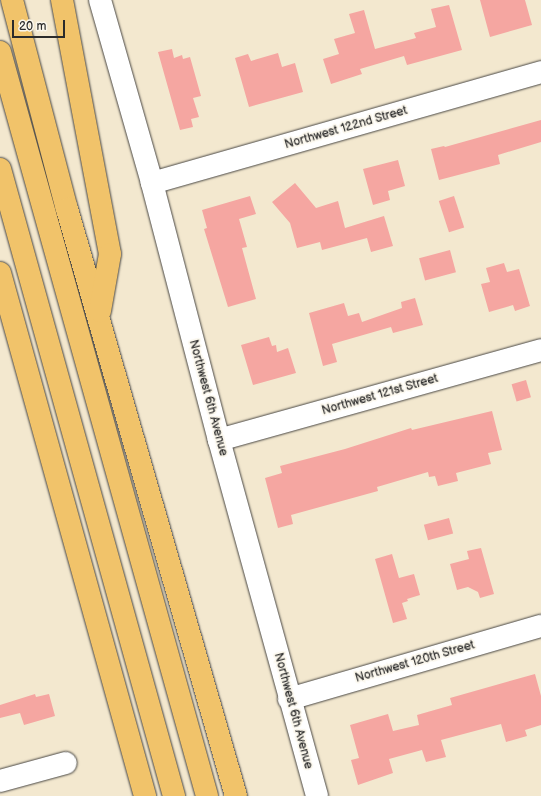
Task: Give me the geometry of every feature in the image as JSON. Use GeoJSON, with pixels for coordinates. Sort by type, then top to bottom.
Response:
{"type":"FeatureCollection","features":[{"type":"Feature","properties":{"kind":"highway"},"geometry":{"type":"LineString","coordinates":[[12,0],[68,209],[236,796]]}},
{"type":"Feature","properties":{"kind":"highway"},"geometry":{"type":"LineString","coordinates":[[62,0],[110,254],[99,316]]}},
{"type":"Feature","properties":{"kind":"highway"},"geometry":{"type":"LineString","coordinates":[[0,52],[207,796]]}},
{"type":"Feature","properties":{"kind":"highway"},"geometry":{"type":"LineString","coordinates":[[0,168],[174,796]]}},
{"type":"Feature","properties":{"kind":"highway"},"geometry":{"type":"LineString","coordinates":[[0,274],[145,796]]}},
{"type":"Feature","properties":{"kind":"highway"},"geometry":{"type":"LineString","coordinates":[[0,332],[56,474]]}},
{"type":"Feature","properties":{"kind":"street","name":"Northwest 6th Avenue"},"geometry":{"type":"LineString","coordinates":[[100,0],[152,183],[219,440],[317,796]]}},
{"type":"Feature","properties":{"kind":"street","name":"Northwest 122nd Street"},"geometry":{"type":"LineString","coordinates":[[152,183],[541,72]]}},
{"type":"Feature","properties":{"kind":"street","name":"Northwest 121st Street"},"geometry":{"type":"LineString","coordinates":[[219,440],[541,350]]}},
{"type":"Feature","properties":{"kind":"street","name":"Northwest 120th Street"},"geometry":{"type":"LineString","coordinates":[[290,699],[541,626]]}},
{"type":"Feature","properties":{"kind":"street"},"geometry":{"type":"LineString","coordinates":[[0,781],[66,763]]}},
{"type":"Feature","properties":{"kind":"building"},"geometry":{"type":"Polygon","coordinates":[[[480,0],[525,0],[532,25],[490,37],[480,0]]]}},
{"type":"Feature","properties":{"kind":"building"},"geometry":{"type":"Polygon","coordinates":[[[449,5],[462,50],[407,65],[404,56],[360,69],[362,74],[331,84],[323,59],[339,54],[334,39],[355,33],[349,14],[364,10],[375,49],[416,38],[414,33],[436,27],[431,9],[449,5]]]}},
{"type":"Feature","properties":{"kind":"building"},"geometry":{"type":"Polygon","coordinates":[[[172,49],[174,58],[182,55],[183,59],[190,57],[201,96],[193,98],[199,117],[191,119],[193,127],[180,130],[158,52],[172,49]]]}},
{"type":"Feature","properties":{"kind":"building"},"geometry":{"type":"Polygon","coordinates":[[[278,53],[282,67],[295,63],[303,92],[249,107],[235,58],[248,54],[251,61],[278,53]]]}},
{"type":"Feature","properties":{"kind":"building"},"geometry":{"type":"Polygon","coordinates":[[[541,120],[541,142],[498,155],[500,164],[439,180],[431,149],[445,147],[541,120]]]}},
{"type":"Feature","properties":{"kind":"building"},"geometry":{"type":"Polygon","coordinates":[[[398,160],[405,186],[388,191],[390,200],[373,205],[363,169],[398,160]]]}},
{"type":"Feature","properties":{"kind":"building"},"geometry":{"type":"Polygon","coordinates":[[[295,183],[316,208],[338,201],[345,228],[384,216],[393,246],[371,252],[367,238],[322,250],[320,242],[297,248],[290,223],[272,202],[295,183]]]}},
{"type":"Feature","properties":{"kind":"building"},"geometry":{"type":"Polygon","coordinates":[[[250,196],[256,214],[239,219],[247,247],[242,248],[256,299],[228,307],[204,229],[207,228],[202,210],[250,196]]]}},
{"type":"Feature","properties":{"kind":"building"},"geometry":{"type":"Polygon","coordinates":[[[454,196],[464,227],[449,232],[439,201],[454,196]]]}},
{"type":"Feature","properties":{"kind":"building"},"geometry":{"type":"Polygon","coordinates":[[[450,250],[456,272],[425,280],[419,258],[450,250]]]}},
{"type":"Feature","properties":{"kind":"building"},"geometry":{"type":"Polygon","coordinates":[[[504,263],[507,272],[519,269],[530,306],[515,311],[513,305],[489,312],[481,284],[490,282],[486,268],[504,263]]]}},
{"type":"Feature","properties":{"kind":"building"},"geometry":{"type":"Polygon","coordinates":[[[415,298],[423,325],[393,333],[391,327],[332,344],[337,362],[323,366],[309,313],[344,303],[348,316],[359,313],[362,322],[402,308],[401,302],[415,298]]]}},
{"type":"Feature","properties":{"kind":"building"},"geometry":{"type":"Polygon","coordinates":[[[269,337],[272,346],[276,345],[277,352],[288,348],[296,373],[253,385],[241,345],[269,337]]]}},
{"type":"Feature","properties":{"kind":"building"},"geometry":{"type":"Polygon","coordinates":[[[526,380],[531,397],[517,401],[512,384],[526,380]]]}},
{"type":"Feature","properties":{"kind":"building"},"geometry":{"type":"Polygon","coordinates":[[[492,411],[502,450],[488,453],[491,464],[456,473],[458,481],[438,486],[435,476],[429,477],[428,472],[377,487],[378,491],[291,515],[293,524],[278,528],[265,478],[282,473],[280,466],[345,449],[411,428],[412,430],[492,411]]]}},
{"type":"Feature","properties":{"kind":"building"},"geometry":{"type":"Polygon","coordinates":[[[449,518],[453,533],[428,540],[424,525],[449,518]]]}},
{"type":"Feature","properties":{"kind":"building"},"geometry":{"type":"Polygon","coordinates":[[[481,548],[494,594],[480,598],[478,592],[468,587],[457,590],[450,564],[469,559],[467,551],[481,548]]]}},
{"type":"Feature","properties":{"kind":"building"},"geometry":{"type":"Polygon","coordinates":[[[392,554],[399,578],[414,574],[420,595],[407,599],[408,601],[402,603],[407,619],[393,623],[375,559],[392,554]]]}},
{"type":"Feature","properties":{"kind":"building"},"geometry":{"type":"Polygon","coordinates":[[[535,674],[541,696],[541,725],[525,730],[527,736],[506,742],[501,724],[441,740],[446,757],[426,762],[422,750],[389,759],[393,773],[358,785],[351,760],[359,758],[350,725],[388,714],[393,731],[419,725],[417,715],[452,705],[450,698],[535,674]]]}},
{"type":"Feature","properties":{"kind":"building"},"geometry":{"type":"Polygon","coordinates":[[[35,694],[36,697],[49,694],[55,716],[24,725],[20,713],[0,718],[0,705],[35,694]]]}}]}
